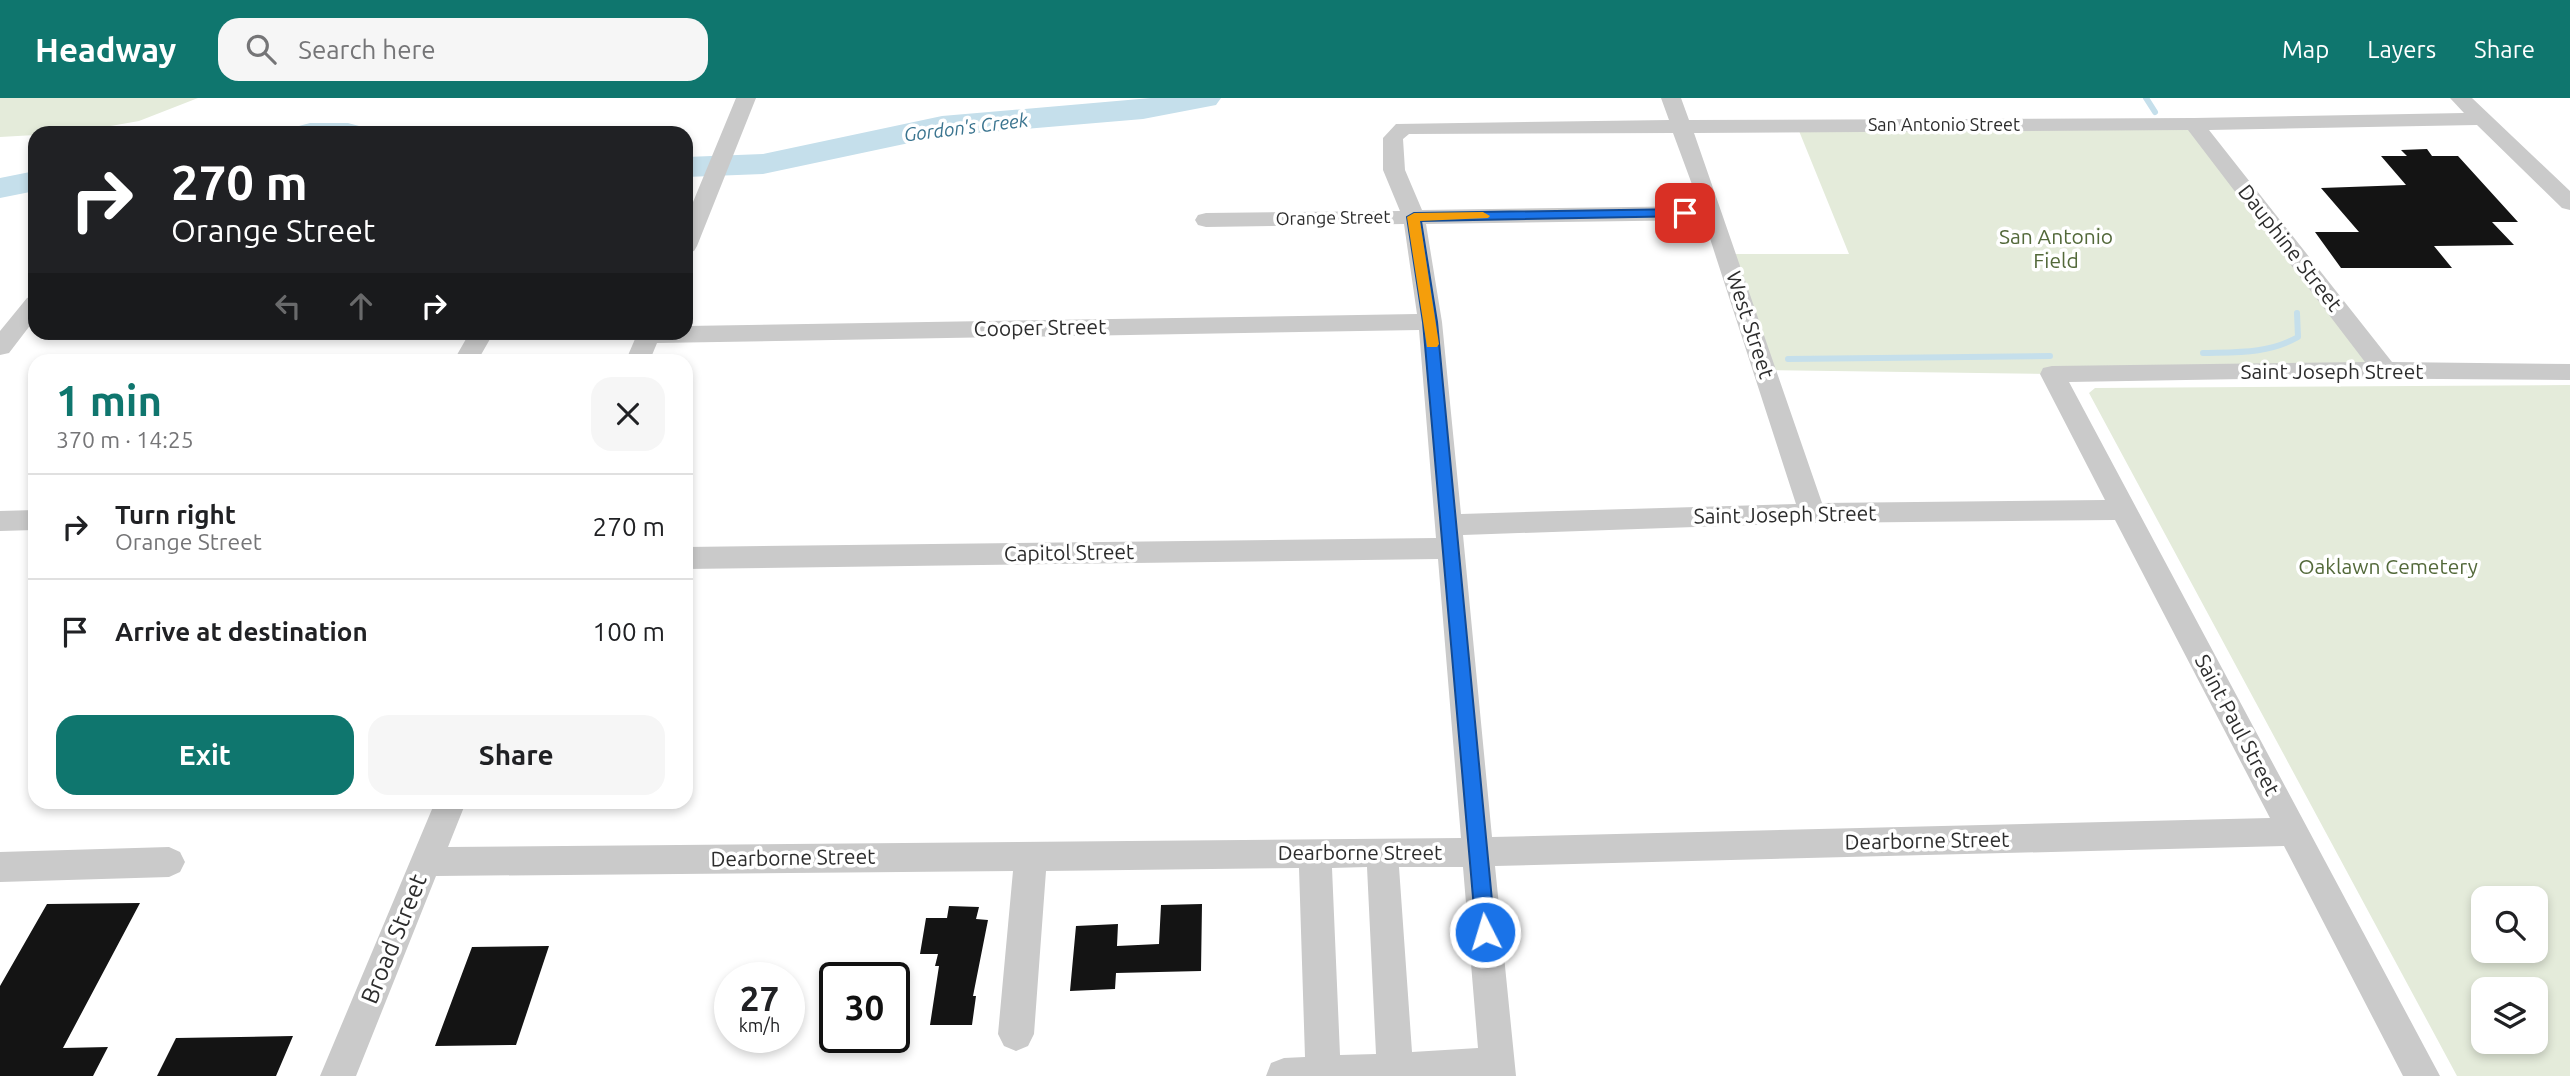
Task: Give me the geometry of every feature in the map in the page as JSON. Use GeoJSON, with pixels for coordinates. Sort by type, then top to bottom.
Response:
{"type":"FeatureCollection","features":[{"type":"Feature","properties":{"kind":"street"},"geometry":{"type":"LineString","coordinates":[[693,230],[746,98]]}},
{"type":"Feature","properties":{"kind":"street","name":"West Street"},"geometry":{"type":"LineString","coordinates":[[1671,98],[1713,213],[1812,513]]}},
{"type":"Feature","properties":{"kind":"street"},"geometry":{"type":"LineString","coordinates":[[2460,98],[2560,184],[2570,203]]}},
{"type":"Feature","properties":{"kind":"street","name":"San Antonio Street"},"geometry":{"type":"LineString","coordinates":[[1414,217],[1394,170],[1393,138],[1403,128],[2194,124],[2484,119]]}},
{"type":"Feature","properties":{"kind":"street","name":"Dauphine Street"},"geometry":{"type":"LineString","coordinates":[[2194,124],[2386,372]]}},
{"type":"Feature","properties":{"kind":"street","name":"Orange Street"},"geometry":{"type":"LineString","coordinates":[[1206,220],[1713,213]]}},
{"type":"Feature","properties":{"kind":"street"},"geometry":{"type":"LineString","coordinates":[[1284,1076],[1395,1069],[1436,1072],[1497,1071],[1430,322],[1414,217]]}},
{"type":"Feature","properties":{"kind":"street"},"geometry":{"type":"LineString","coordinates":[[0,347],[28,312]]}},
{"type":"Feature","properties":{"kind":"street","name":"Cooper Street"},"geometry":{"type":"LineString","coordinates":[[693,332],[1430,322]]}},
{"type":"Feature","properties":{"kind":"street","name":"Saint Joseph Street"},"geometry":{"type":"LineString","coordinates":[[2052,374],[2570,372]]}},
{"type":"Feature","properties":{"kind":"street","name":"Saint Paul Street"},"geometry":{"type":"LineString","coordinates":[[2052,374],[2422,1076]]}},
{"type":"Feature","properties":{"kind":"street","name":"Saint Joseph Street"},"geometry":{"type":"LineString","coordinates":[[1450,537],[1812,513],[2122,510]]}},
{"type":"Feature","properties":{"kind":"street"},"geometry":{"type":"LineString","coordinates":[[0,521],[28,520]]}},
{"type":"Feature","properties":{"kind":"street","name":"Capitol Street"},"geometry":{"type":"LineString","coordinates":[[693,558],[1450,537]]}},
{"type":"Feature","properties":{"kind":"street","name":"Broad Street"},"geometry":{"type":"LineString","coordinates":[[338,1076],[447,809]]}},
{"type":"Feature","properties":{"kind":"street","name":"Dearborne Street"},"geometry":{"type":"LineString","coordinates":[[425,862],[1479,852],[2294,832]]}},
{"type":"Feature","properties":{"kind":"street"},"geometry":{"type":"LineString","coordinates":[[1382,852],[1395,1069]]}},
{"type":"Feature","properties":{"kind":"street"},"geometry":{"type":"LineString","coordinates":[[1315,853],[1323,1073]]}},
{"type":"Feature","properties":{"kind":"street"},"geometry":{"type":"LineString","coordinates":[[1016,1034],[1031,856]]}},
{"type":"Feature","properties":{"kind":"street"},"geometry":{"type":"LineString","coordinates":[[0,867],[169,862]]}},
{"type":"Feature","properties":{"kind":"green space"},"geometry":{"type":"Polygon","coordinates":[[[0,98],[198,98],[139,121],[111,126],[28,126],[28,135],[0,137],[0,98]]]}},
{"type":"Feature","properties":{"kind":"green space","name":"San Antonio Field"},"geometry":{"type":"Polygon","coordinates":[[[2194,124],[2386,372],[2052,374],[1765,370],[1726,254],[1849,254],[1797,126],[2194,124]]]}},
{"type":"Feature","properties":{"kind":"green space","name":"Oaklawn Cemetery"},"geometry":{"type":"Polygon","coordinates":[[[2570,385],[2570,1076],[2457,1076],[2089,393],[2095,388],[2570,385]]]}},
{"type":"Feature","properties":{"kind":"building"},"geometry":{"type":"Polygon","coordinates":[[[2427,149],[2432,156],[2458,156],[2518,222],[2492,222],[2514,245],[2434,246],[2452,268],[2341,268],[2315,232],[2359,232],[2321,188],[2406,185],[2381,156],[2407,156],[2401,150],[2427,149]]]}},
{"type":"Feature","properties":{"kind":"building"},"geometry":{"type":"Polygon","coordinates":[[[140,903],[63,1048],[108,1047],[93,1076],[0,1076],[0,986],[47,904],[140,903]]]}},
{"type":"Feature","properties":{"kind":"building"},"geometry":{"type":"Polygon","coordinates":[[[1202,904],[1201,971],[1116,973],[1115,989],[1070,991],[1076,926],[1118,924],[1117,946],[1159,944],[1161,905],[1202,904]]]}},
{"type":"Feature","properties":{"kind":"building"},"geometry":{"type":"Polygon","coordinates":[[[949,906],[979,907],[976,919],[988,920],[973,996],[976,996],[972,1025],[930,1025],[939,966],[935,966],[938,954],[920,954],[926,918],[947,918],[949,906]]]}},
{"type":"Feature","properties":{"kind":"building"},"geometry":{"type":"Polygon","coordinates":[[[549,946],[516,1045],[435,1046],[472,947],[549,946]]]}},
{"type":"Feature","properties":{"kind":"building"},"geometry":{"type":"Polygon","coordinates":[[[293,1036],[276,1076],[157,1076],[176,1038],[293,1036]]]}},
{"type":"Feature","properties":{"kind":"waterway","name":"Gordon's Creek"},"geometry":{"type":"LineString","coordinates":[[693,167],[763,164],[942,126],[1143,109],[1205,98]]}},
{"type":"Feature","properties":{"kind":"waterway"},"geometry":{"type":"LineString","coordinates":[[2146,98],[2155,112]]}},
{"type":"Feature","properties":{"kind":"waterway","name":"Gordon's Creek"},"geometry":{"type":"LineString","coordinates":[[0,188],[28,182]]}},
{"type":"Feature","properties":{"kind":"waterway"},"geometry":{"type":"LineString","coordinates":[[2203,353],[2252,351],[2287,343],[2298,337],[2297,313]]}},
{"type":"Feature","properties":{"kind":"waterway"},"geometry":{"type":"LineString","coordinates":[[1788,359],[2050,356]]}},
{"type":"Feature","properties":{"kind":"slow traffic"},"geometry":{"type":"LineString","coordinates":[[1432,344],[1414,217],[1483,216]]}},
{"type":"Feature","properties":{"kind":"route"},"geometry":{"type":"LineString","coordinates":[[1485,932],[1430,322],[1414,217],[1685,213]]}}]}
